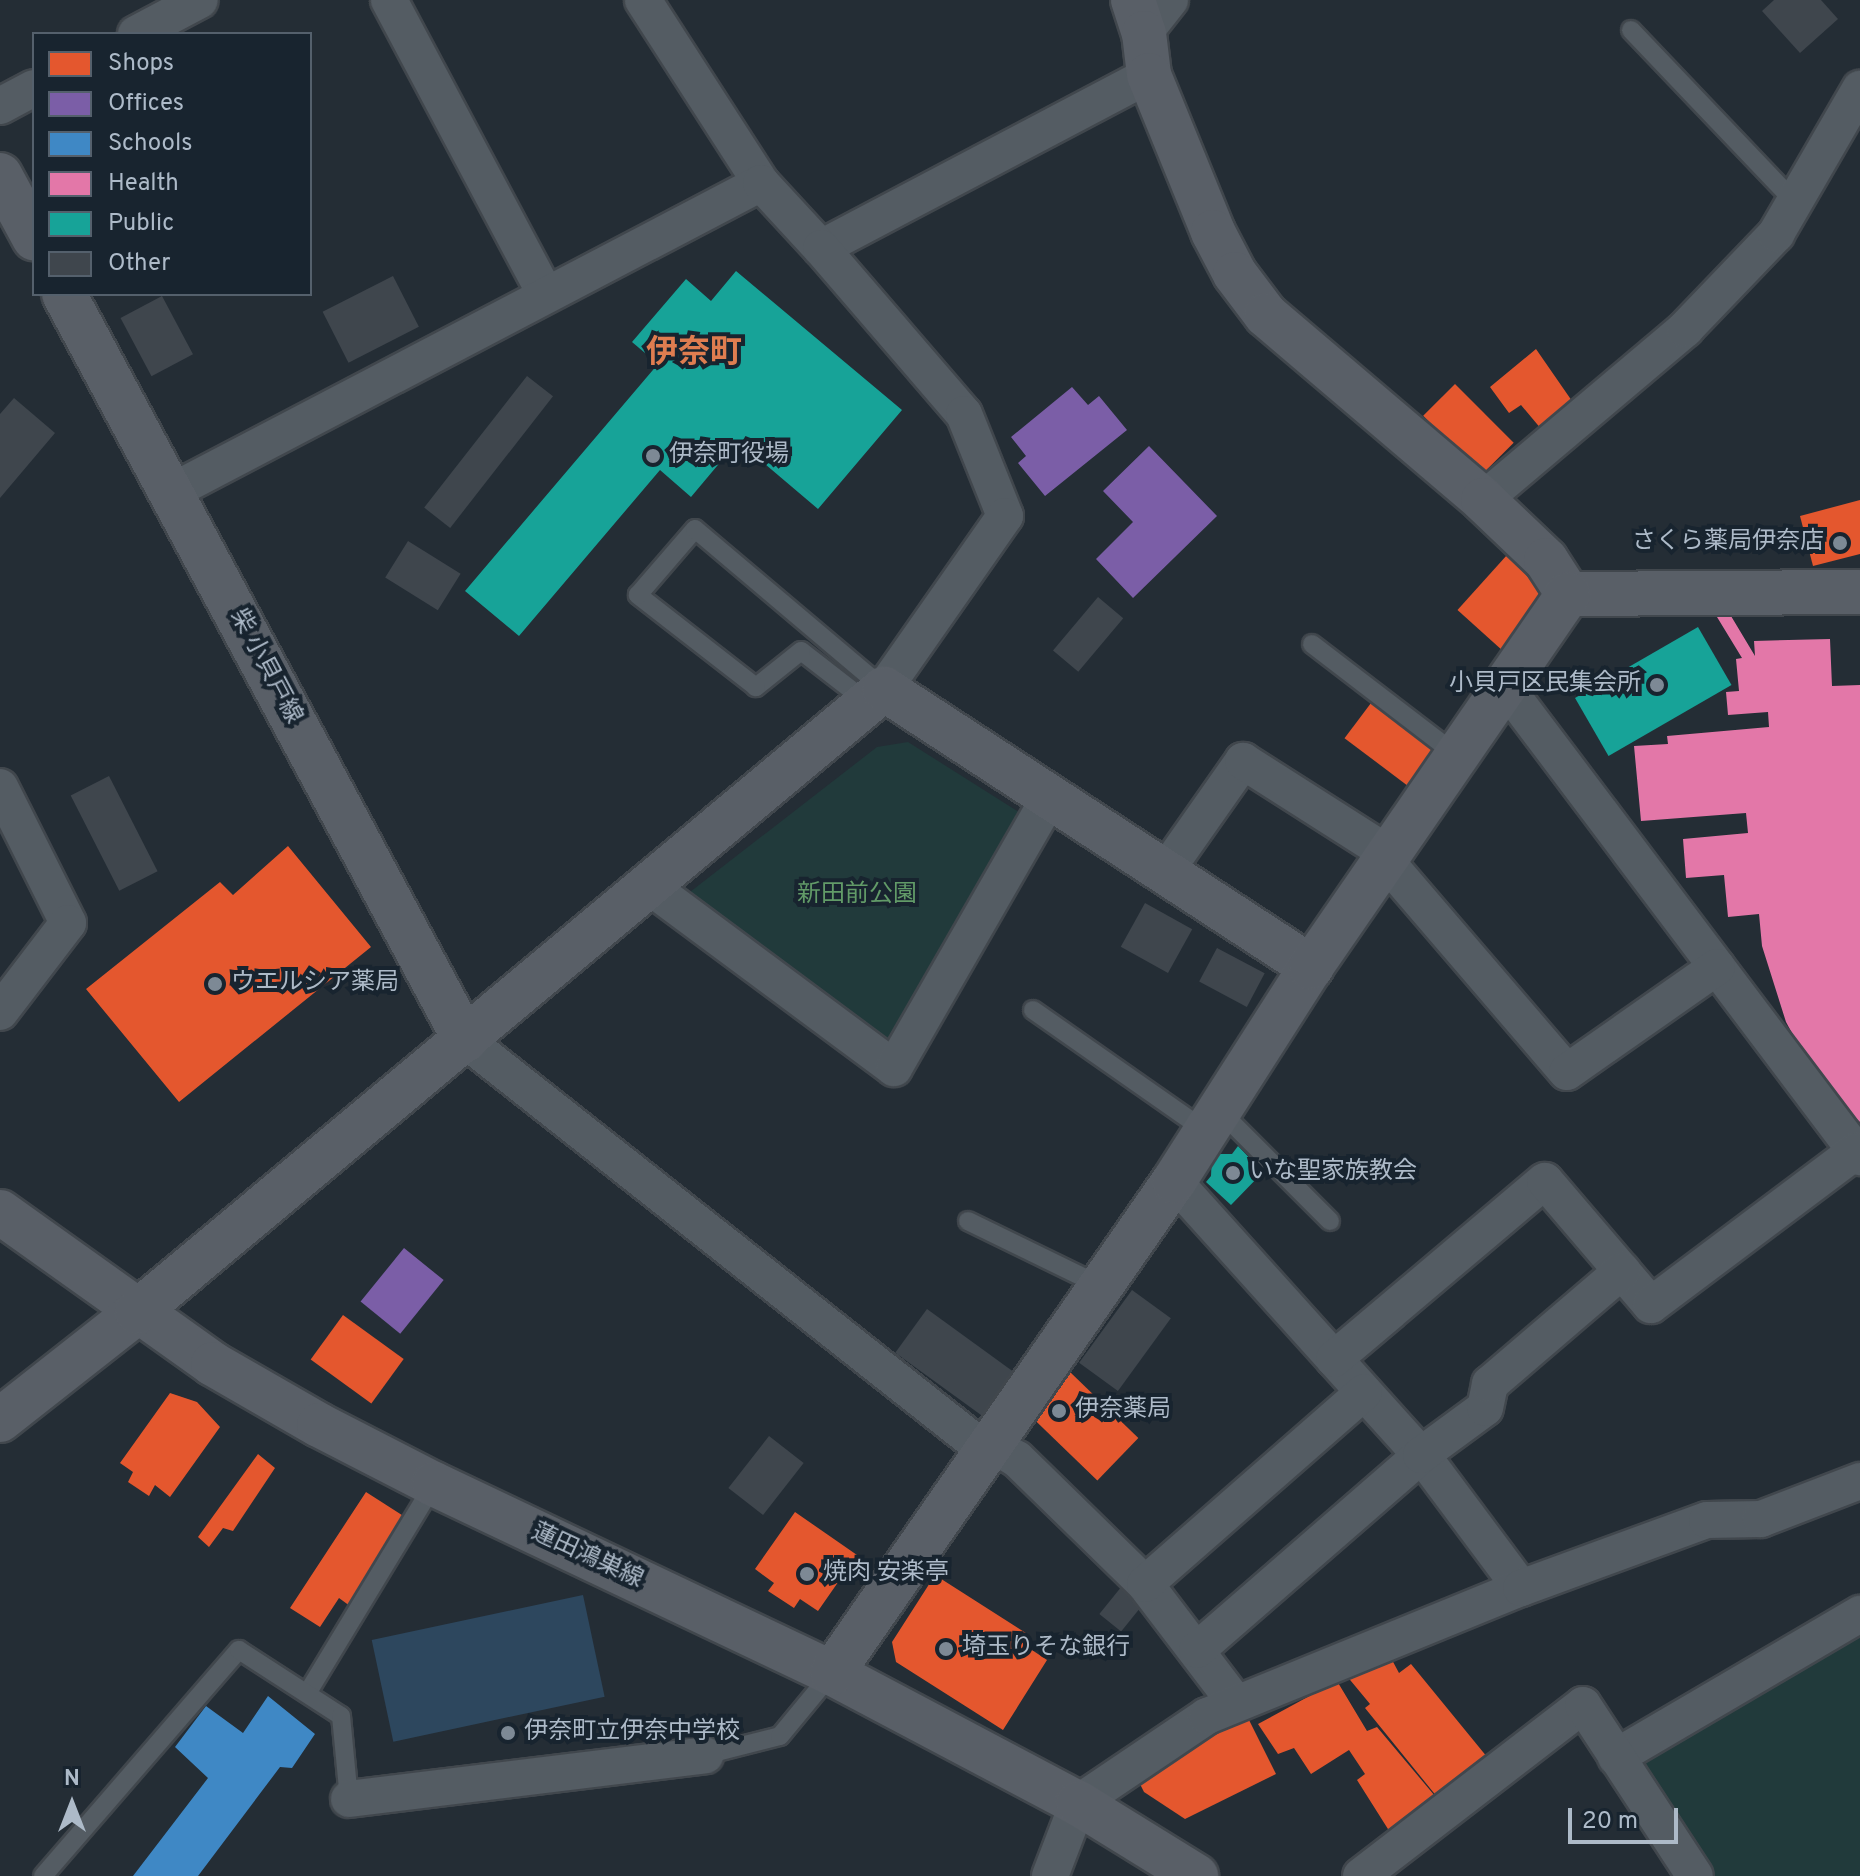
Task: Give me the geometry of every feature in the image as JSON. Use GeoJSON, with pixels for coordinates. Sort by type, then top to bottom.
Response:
{"type":"FeatureCollection","features":[{"type":"Feature","properties":{"kind":"street"},"geometry":{"type":"LineString","coordinates":[[140,32],[200,0]]}},
{"type":"Feature","properties":{"kind":"street"},"geometry":{"type":"LineString","coordinates":[[389,0],[545,294]]}},
{"type":"Feature","properties":{"kind":"street"},"geometry":{"type":"LineString","coordinates":[[0,1420],[137,1312],[876,696],[1005,516],[964,414],[761,183],[643,0]]}},
{"type":"Feature","properties":{"kind":"street"},"geometry":{"type":"LineString","coordinates":[[821,248],[1149,27],[1213,232],[1235,274],[1266,315],[1483,500],[1546,560],[1568,594]]}},
{"type":"Feature","properties":{"kind":"street"},"geometry":{"type":"LineString","coordinates":[[0,106],[32,89]]}},
{"type":"Feature","properties":{"kind":"street"},"geometry":{"type":"LineString","coordinates":[[1483,500],[1685,329],[1776,234],[1860,89]]}},
{"type":"Feature","properties":{"kind":"street"},"geometry":{"type":"LineString","coordinates":[[0,175],[32,234]]}},
{"type":"Feature","properties":{"kind":"street"},"geometry":{"type":"LineString","coordinates":[[171,492],[761,183]]}},
{"type":"Feature","properties":{"kind":"street","name":"柴 小貝戸線"},"geometry":{"type":"LineString","coordinates":[[65,296],[465,1040]]}},
{"type":"Feature","properties":{"kind":"street"},"geometry":{"type":"LineString","coordinates":[[1568,594],[1860,592]]}},
{"type":"Feature","properties":{"kind":"street"},"geometry":{"type":"LineString","coordinates":[[832,1673],[1174,1181],[1311,967],[1568,594]]}},
{"type":"Feature","properties":{"kind":"street"},"geometry":{"type":"LineString","coordinates":[[1334,1359],[1545,1181],[1651,1305],[1858,1154],[1505,686]]}},
{"type":"Feature","properties":{"kind":"street"},"geometry":{"type":"LineString","coordinates":[[876,696],[1050,797],[1311,967]]}},
{"type":"Feature","properties":{"kind":"street"},"geometry":{"type":"LineString","coordinates":[[1165,872],[1243,761],[1387,857],[1567,1072],[1717,967]]}},
{"type":"Feature","properties":{"kind":"street"},"geometry":{"type":"LineString","coordinates":[[0,787],[68,923],[0,1012]]}},
{"type":"Feature","properties":{"kind":"street"},"geometry":{"type":"LineString","coordinates":[[649,886],[894,1068],[1050,797]]}},
{"type":"Feature","properties":{"kind":"street"},"geometry":{"type":"LineString","coordinates":[[465,1040],[988,1447],[1017,1459],[1145,1584],[1235,1702]]}},
{"type":"Feature","properties":{"kind":"street"},"geometry":{"type":"LineString","coordinates":[[1174,1181],[1421,1455],[1521,1588]]}},
{"type":"Feature","properties":{"kind":"street","name":"蓮田鴻巣線"},"geometry":{"type":"LineString","coordinates":[[0,1212],[137,1312],[239,1379],[434,1484],[832,1673],[1078,1803],[1196,1876]]}},
{"type":"Feature","properties":{"kind":"street"},"geometry":{"type":"LineString","coordinates":[[1197,1650],[1421,1455],[1485,1408],[1490,1384],[1622,1271]]}},
{"type":"Feature","properties":{"kind":"street"},"geometry":{"type":"LineString","coordinates":[[1145,1584],[1364,1392]]}},
{"type":"Feature","properties":{"kind":"street"},"geometry":{"type":"LineString","coordinates":[[1050,1876],[1078,1803],[1207,1716],[1235,1702],[1521,1588],[1707,1520],[1761,1519],[1860,1481]]}},
{"type":"Feature","properties":{"kind":"street"},"geometry":{"type":"LineString","coordinates":[[1616,1757],[1860,1614]]}},
{"type":"Feature","properties":{"kind":"street"},"geometry":{"type":"LineString","coordinates":[[1361,1876],[1583,1705],[1695,1876]]}},
{"type":"Feature","properties":{"kind":"street"},"geometry":{"type":"LineString","coordinates":[[349,1799],[705,1755]]}},
{"type":"Feature","properties":{"kind":"lane"},"geometry":{"type":"LineString","coordinates":[[1631,30],[1795,202]]}},
{"type":"Feature","properties":{"kind":"lane"},"geometry":{"type":"LineString","coordinates":[[695,529],[876,696],[801,651],[756,687],[638,595],[695,529]]}},
{"type":"Feature","properties":{"kind":"lane"},"geometry":{"type":"LineString","coordinates":[[1312,644],[1458,756]]}},
{"type":"Feature","properties":{"kind":"lane"},"geometry":{"type":"LineString","coordinates":[[1033,1010],[1213,1121],[1330,1221]]}},
{"type":"Feature","properties":{"kind":"lane"},"geometry":{"type":"LineString","coordinates":[[968,1221],[1101,1286]]}},
{"type":"Feature","properties":{"kind":"lane"},"geometry":{"type":"LineString","coordinates":[[308,1692],[434,1484]]}},
{"type":"Feature","properties":{"kind":"lane"},"geometry":{"type":"LineString","coordinates":[[43,1876],[239,1650],[341,1716],[349,1799]]}},
{"type":"Feature","properties":{"kind":"lane"},"geometry":{"type":"LineString","coordinates":[[705,1755],[780,1736],[832,1673]]}},
{"type":"Feature","properties":{"kind":"green space","name":"新田前公園"},"geometry":{"type":"Polygon","coordinates":[[[908,742],[1022,814],[893,1043],[881,1047],[692,905],[690,892],[877,747],[908,742]]]}},
{"type":"Feature","properties":{"kind":"green space"},"geometry":{"type":"Polygon","coordinates":[[[1860,1630],[1860,1876],[1715,1876],[1634,1754],[1860,1630]]]}},
{"type":"Feature","properties":{"kind":"water"},"geometry":{"type":"Polygon","coordinates":[[[583,1595],[605,1697],[393,1742],[372,1640],[583,1595]]]}},
{"type":"Feature","properties":{"kind":"building: Shops"},"geometry":{"type":"Polygon","coordinates":[[[1536,349],[1572,401],[1542,430],[1521,405],[1509,413],[1490,387],[1536,349]]]}},
{"type":"Feature","properties":{"kind":"building: Shops"},"geometry":{"type":"Polygon","coordinates":[[[1455,384],[1514,443],[1482,475],[1423,416],[1455,384]]]}},
{"type":"Feature","properties":{"kind":"building: Shops"},"geometry":{"type":"Polygon","coordinates":[[[1860,500],[1860,554],[1813,566],[1800,516],[1860,500]]]}},
{"type":"Feature","properties":{"kind":"building: Shops"},"geometry":{"type":"Polygon","coordinates":[[[1507,555],[1551,594],[1501,649],[1457,610],[1507,555]]]}},
{"type":"Feature","properties":{"kind":"building: Shops"},"geometry":{"type":"Polygon","coordinates":[[[1371,703],[1438,754],[1412,789],[1345,738],[1371,703]]]}},
{"type":"Feature","properties":{"kind":"building: Shops"},"geometry":{"type":"Polygon","coordinates":[[[288,846],[371,947],[179,1102],[86,989],[220,882],[233,895],[288,846]]]}},
{"type":"Feature","properties":{"kind":"building: Shops"},"geometry":{"type":"Polygon","coordinates":[[[343,1315],[404,1359],[371,1404],[311,1359],[343,1315]]]}},
{"type":"Feature","properties":{"kind":"building: Shops"},"geometry":{"type":"Polygon","coordinates":[[[1070,1372],[1138,1438],[1097,1480],[1029,1414],[1070,1372]]]}},
{"type":"Feature","properties":{"kind":"building: Shops"},"geometry":{"type":"Polygon","coordinates":[[[170,1393],[197,1402],[220,1427],[170,1497],[155,1485],[149,1496],[128,1482],[133,1472],[120,1463],[170,1393]]]}},
{"type":"Feature","properties":{"kind":"building: Shops"},"geometry":{"type":"Polygon","coordinates":[[[258,1454],[275,1468],[233,1531],[223,1528],[209,1547],[198,1537],[258,1454]]]}},
{"type":"Feature","properties":{"kind":"building: Shops"},"geometry":{"type":"Polygon","coordinates":[[[366,1492],[405,1517],[375,1563],[381,1568],[354,1609],[339,1598],[320,1627],[290,1608],[366,1492]]]}},
{"type":"Feature","properties":{"kind":"building: Shops"},"geometry":{"type":"Polygon","coordinates":[[[795,1512],[857,1555],[818,1611],[800,1599],[794,1608],[768,1591],[774,1583],[755,1569],[795,1512]]]}},
{"type":"Feature","properties":{"kind":"building: Shops"},"geometry":{"type":"Polygon","coordinates":[[[935,1575],[1029,1635],[1023,1644],[1047,1660],[1003,1730],[896,1662],[892,1642],[935,1575]]]}},
{"type":"Feature","properties":{"kind":"building: Shops"},"geometry":{"type":"Polygon","coordinates":[[[1391,1658],[1399,1673],[1411,1664],[1492,1763],[1442,1803],[1365,1708],[1370,1704],[1346,1675],[1391,1658]]]}},
{"type":"Feature","properties":{"kind":"building: Shops"},"geometry":{"type":"Polygon","coordinates":[[[1337,1681],[1367,1731],[1377,1727],[1440,1802],[1393,1837],[1357,1780],[1365,1774],[1349,1750],[1311,1774],[1294,1748],[1278,1754],[1258,1724],[1337,1681]]]}},
{"type":"Feature","properties":{"kind":"building: Shops"},"geometry":{"type":"Polygon","coordinates":[[[1245,1712],[1276,1774],[1185,1819],[1144,1792],[1135,1774],[1245,1712]]]}},
{"type":"Feature","properties":{"kind":"building: Offices"},"geometry":{"type":"Polygon","coordinates":[[[1072,387],[1088,405],[1099,396],[1127,430],[1045,496],[1018,463],[1026,456],[1011,437],[1072,387]]]}},
{"type":"Feature","properties":{"kind":"building: Offices"},"geometry":{"type":"Polygon","coordinates":[[[1149,446],[1217,516],[1133,598],[1096,559],[1133,522],[1103,491],[1149,446]]]}},
{"type":"Feature","properties":{"kind":"building: Offices"},"geometry":{"type":"Polygon","coordinates":[[[404,1248],[444,1280],[400,1334],[361,1302],[404,1248]]]}},
{"type":"Feature","properties":{"kind":"building: Schools"},"geometry":{"type":"Polygon","coordinates":[[[268,1696],[315,1734],[292,1768],[280,1767],[198,1876],[133,1876],[208,1778],[175,1747],[206,1706],[243,1733],[268,1696]]]}},
{"type":"Feature","properties":{"kind":"building: Health"},"geometry":{"type":"Polygon","coordinates":[[[1728,611],[1755,656],[1754,641],[1830,639],[1832,686],[1860,685],[1860,1122],[1836,1101],[1806,1059],[1786,1022],[1762,946],[1759,914],[1728,917],[1724,875],[1686,878],[1683,839],[1748,833],[1746,813],[1641,821],[1634,746],[1668,744],[1667,736],[1769,727],[1768,712],[1728,715],[1726,692],[1739,691],[1736,659],[1742,658],[1717,617],[1728,611]]]}},
{"type":"Feature","properties":{"kind":"building: Public","name":"伊奈町役場"},"geometry":{"type":"Polygon","coordinates":[[[736,271],[902,410],[818,509],[738,441],[691,497],[660,470],[519,636],[465,591],[658,364],[632,342],[686,279],[711,301],[736,271]]]}},
{"type":"Feature","properties":{"kind":"building: Public"},"geometry":{"type":"Polygon","coordinates":[[[1698,627],[1732,685],[1609,756],[1575,698],[1698,627]]]}},
{"type":"Feature","properties":{"kind":"building: Public"},"geometry":{"type":"Polygon","coordinates":[[[1238,1146],[1263,1172],[1231,1205],[1206,1182],[1211,1176],[1212,1154],[1232,1154],[1238,1146]]]}},
{"type":"Feature","properties":{"kind":"building: Other"},"geometry":{"type":"Polygon","coordinates":[[[1774,0],[1821,0],[1838,19],[1800,53],[1762,11],[1774,0]]]}},
{"type":"Feature","properties":{"kind":"building: Other"},"geometry":{"type":"Polygon","coordinates":[[[393,276],[419,327],[348,363],[323,312],[393,276]]]}},
{"type":"Feature","properties":{"kind":"building: Other"},"geometry":{"type":"Polygon","coordinates":[[[162,296],[193,354],[151,376],[121,318],[162,296]]]}},
{"type":"Feature","properties":{"kind":"building: Other"},"geometry":{"type":"Polygon","coordinates":[[[527,376],[553,396],[450,528],[424,508],[527,376]]]}},
{"type":"Feature","properties":{"kind":"building: Other"},"geometry":{"type":"Polygon","coordinates":[[[14,398],[55,433],[0,498],[0,414],[14,398]]]}},
{"type":"Feature","properties":{"kind":"building: Other"},"geometry":{"type":"Polygon","coordinates":[[[408,541],[461,574],[438,610],[385,577],[408,541]]]}},
{"type":"Feature","properties":{"kind":"building: Other"},"geometry":{"type":"Polygon","coordinates":[[[1098,597],[1123,618],[1078,672],[1053,651],[1098,597]]]}},
{"type":"Feature","properties":{"kind":"building: Other"},"geometry":{"type":"Polygon","coordinates":[[[109,776],[158,871],[119,891],[71,796],[109,776]]]}},
{"type":"Feature","properties":{"kind":"building: Other"},"geometry":{"type":"Polygon","coordinates":[[[1145,903],[1192,929],[1168,973],[1121,947],[1145,903]]]}},
{"type":"Feature","properties":{"kind":"building: Other"},"geometry":{"type":"Polygon","coordinates":[[[1217,948],[1265,973],[1247,1007],[1199,982],[1217,948]]]}},
{"type":"Feature","properties":{"kind":"building: Other"},"geometry":{"type":"Polygon","coordinates":[[[1132,1290],[1171,1318],[1118,1391],[1079,1363],[1132,1290]]]}},
{"type":"Feature","properties":{"kind":"building: Other"},"geometry":{"type":"Polygon","coordinates":[[[927,1309],[1015,1373],[983,1417],[895,1353],[927,1309]]]}},
{"type":"Feature","properties":{"kind":"building: Other"},"geometry":{"type":"Polygon","coordinates":[[[769,1436],[804,1463],[763,1515],[728,1488],[769,1436]]]}},
{"type":"Feature","properties":{"kind":"building: Other"},"geometry":{"type":"Polygon","coordinates":[[[1122,1586],[1144,1604],[1121,1632],[1099,1614],[1122,1586]]]}},
{"type":"Feature","properties":{"kind":"place","name":"伊奈町役場"},"geometry":{"type":"Point","coordinates":[653,456]}},
{"type":"Feature","properties":{"kind":"place","name":"さくら薬局伊奈店"},"geometry":{"type":"Point","coordinates":[1840,543]}},
{"type":"Feature","properties":{"kind":"place","name":"小貝戸区民集会所"},"geometry":{"type":"Point","coordinates":[1657,685]}},
{"type":"Feature","properties":{"kind":"place","name":"ウエルシア薬局"},"geometry":{"type":"Point","coordinates":[215,984]}},
{"type":"Feature","properties":{"kind":"place","name":"いな聖家族教会"},"geometry":{"type":"Point","coordinates":[1233,1173]}},
{"type":"Feature","properties":{"kind":"place","name":"伊奈薬局"},"geometry":{"type":"Point","coordinates":[1059,1411]}},
{"type":"Feature","properties":{"kind":"place","name":"焼肉 安楽亭"},"geometry":{"type":"Point","coordinates":[807,1574]}},
{"type":"Feature","properties":{"kind":"place","name":"埼玉りそな銀行"},"geometry":{"type":"Point","coordinates":[946,1649]}},
{"type":"Feature","properties":{"kind":"place","name":"伊奈町立伊奈中学校"},"geometry":{"type":"Point","coordinates":[508,1733]}},
{"type":"Feature","properties":{"kind":"district","name":"伊奈町"},"geometry":{"type":"Point","coordinates":[694,354]}}]}
